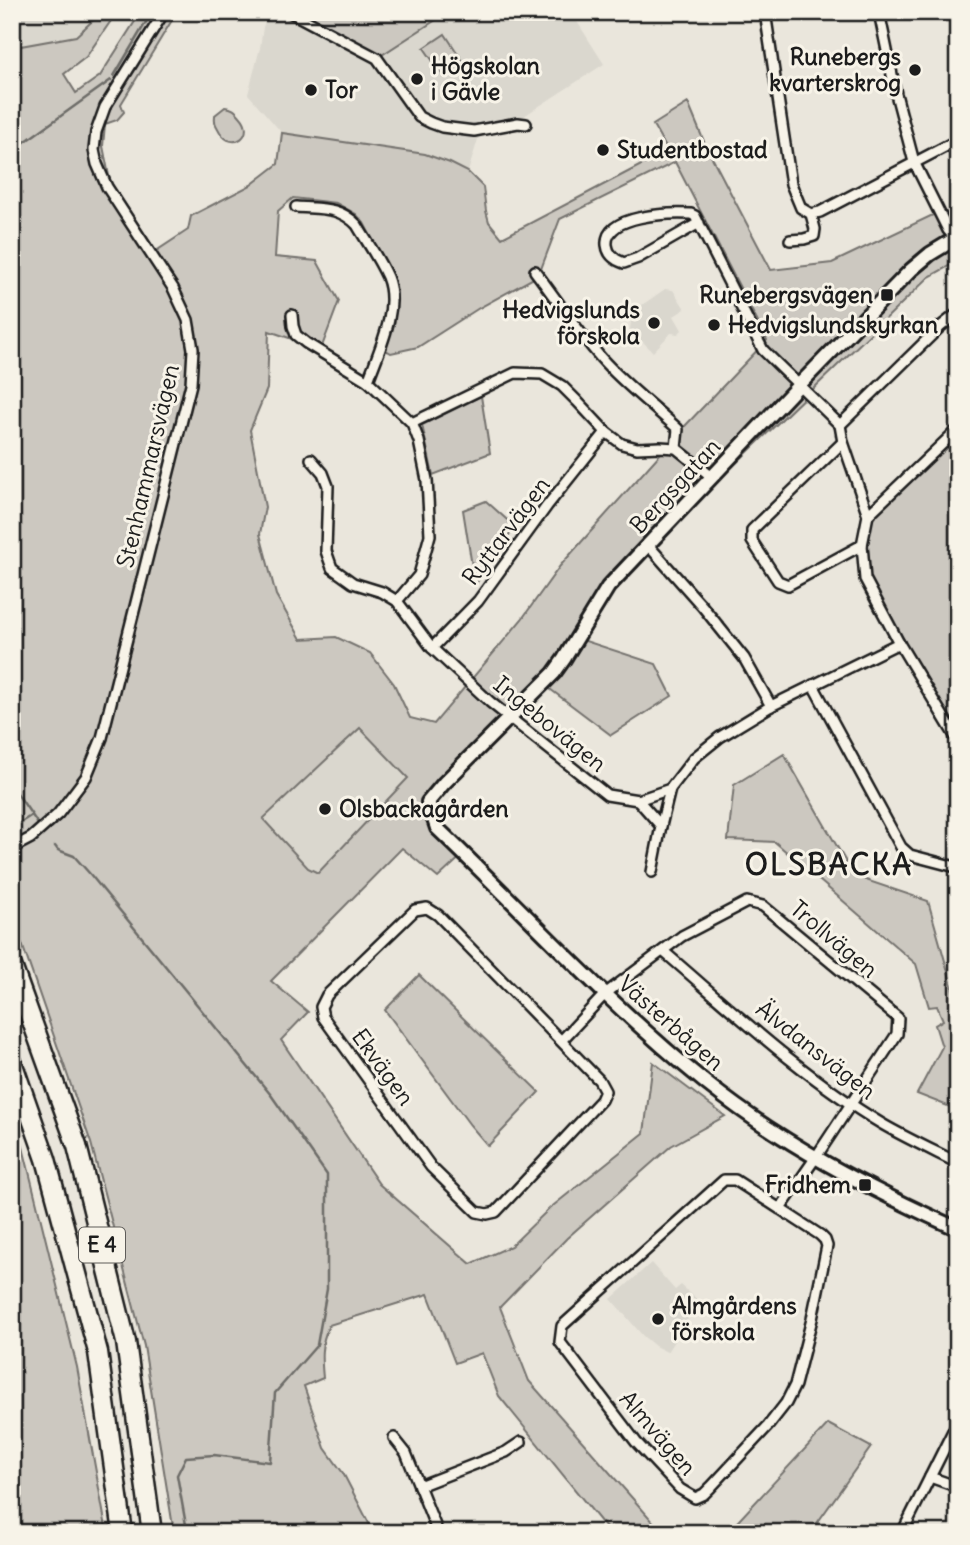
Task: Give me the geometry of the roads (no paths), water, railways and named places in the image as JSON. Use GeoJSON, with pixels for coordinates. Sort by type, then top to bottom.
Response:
{"type":"FeatureCollection","features":[{"type":"Feature","properties":{"kind":"highway","name":"E 4"},"geometry":{"type":"LineString","coordinates":[[12,966],[77,1146],[126,1342],[152,1533]]}},
{"type":"Feature","properties":{"kind":"highway","name":"E 4"},"geometry":{"type":"LineString","coordinates":[[12,1062],[46,1159],[98,1352],[123,1533]]}},
{"type":"Feature","properties":{"kind":"street","name":"Stenhammarsvägen"},"geometry":{"type":"LineString","coordinates":[[12,848],[31,838],[58,814],[86,777],[102,738],[191,384],[193,349],[188,320],[173,288],[107,187],[94,150],[96,132],[105,107],[163,12]]}},
{"type":"Feature","properties":{"kind":"street"},"geometry":{"type":"LineString","coordinates":[[290,12],[377,58],[419,117],[431,123],[474,131],[526,124]]}},
{"type":"Feature","properties":{"kind":"street"},"geometry":{"type":"LineString","coordinates":[[765,12],[791,184],[801,208],[811,214],[820,212],[958,140]]}},
{"type":"Feature","properties":{"kind":"street"},"geometry":{"type":"LineString","coordinates":[[879,12],[902,121],[914,162],[948,230],[956,238]]}},
{"type":"Feature","properties":{"kind":"street"},"geometry":{"type":"LineString","coordinates":[[296,207],[336,210],[352,220],[387,278],[392,299],[390,315],[368,381]]}},
{"type":"Feature","properties":{"kind":"street"},"geometry":{"type":"LineString","coordinates":[[699,223],[638,258],[624,263],[615,260],[608,252],[606,241],[610,232],[622,224],[659,214],[695,216],[699,223],[763,350],[840,425],[843,442],[868,515],[862,545],[865,579],[899,643],[958,741]]}},
{"type":"Feature","properties":{"kind":"street"},"geometry":{"type":"LineString","coordinates":[[790,240],[814,236],[811,214]]}},
{"type":"Feature","properties":{"kind":"street","name":"Bergsgatan"},"geometry":{"type":"LineString","coordinates":[[444,783],[554,673],[608,587],[918,263],[956,238]]}},
{"type":"Feature","properties":{"kind":"street"},"geometry":{"type":"LineString","coordinates":[[535,271],[574,326],[603,360],[678,429],[676,448]]}},
{"type":"Feature","properties":{"kind":"street"},"geometry":{"type":"LineString","coordinates":[[840,425],[940,327],[958,313]]}},
{"type":"Feature","properties":{"kind":"street"},"geometry":{"type":"LineString","coordinates":[[292,315],[296,335],[368,381],[412,423],[419,441],[428,480],[430,535],[419,575],[397,601]]}},
{"type":"Feature","properties":{"kind":"street"},"geometry":{"type":"LineString","coordinates":[[412,423],[515,373],[542,374],[562,386],[606,432],[622,444],[636,448],[676,448],[712,477]]}},
{"type":"Feature","properties":{"kind":"street"},"geometry":{"type":"LineString","coordinates":[[868,515],[958,429]]}},
{"type":"Feature","properties":{"kind":"street","name":"Ryttarvägen"},"geometry":{"type":"LineString","coordinates":[[432,648],[478,601],[606,432]]}},
{"type":"Feature","properties":{"kind":"street"},"geometry":{"type":"LineString","coordinates":[[843,442],[752,530],[752,541],[778,581],[788,584],[862,545]]}},
{"type":"Feature","properties":{"kind":"street","name":"Ingebovägen"},"geometry":{"type":"LineString","coordinates":[[312,458],[323,472],[328,486],[326,551],[332,568],[353,583],[382,592],[397,601],[432,648],[490,702],[607,795],[638,800]]}},
{"type":"Feature","properties":{"kind":"street"},"geometry":{"type":"LineString","coordinates":[[648,545],[744,658],[771,706]]}},
{"type":"Feature","properties":{"kind":"street"},"geometry":{"type":"LineString","coordinates":[[652,872],[670,789],[694,758],[720,737],[771,706],[899,643]]}},
{"type":"Feature","properties":{"kind":"street"},"geometry":{"type":"LineString","coordinates":[[813,685],[901,847],[910,855],[958,866]]}},
{"type":"Feature","properties":{"kind":"street","name":"Västerbågen"},"geometry":{"type":"LineString","coordinates":[[444,783],[428,802],[437,828],[652,1038],[708,1085],[769,1129],[910,1208],[958,1229]]}},
{"type":"Feature","properties":{"kind":"street"},"geometry":{"type":"LineString","coordinates":[[661,826],[638,800],[670,789]]}},
{"type":"Feature","properties":{"kind":"street","name":"Trollvägen"},"geometry":{"type":"LineString","coordinates":[[605,995],[682,936],[747,902],[763,906],[774,914],[898,1018],[897,1034],[816,1157]]}},
{"type":"Feature","properties":{"kind":"street","name":"Ekvägen"},"geometry":{"type":"LineString","coordinates":[[427,908],[438,915],[561,1041],[599,1080],[604,1091],[601,1100],[496,1212],[486,1214],[477,1212],[431,1167],[323,1017],[321,1007],[327,995],[415,910],[427,908]]}},
{"type":"Feature","properties":{"kind":"street","name":"Älvdansvägen"},"geometry":{"type":"LineString","coordinates":[[663,951],[794,1062],[851,1104],[883,1125],[958,1163]]}},
{"type":"Feature","properties":{"kind":"street"},"geometry":{"type":"LineString","coordinates":[[561,1041],[605,995]]}},
{"type":"Feature","properties":{"kind":"street"},"geometry":{"type":"LineString","coordinates":[[780,1209],[816,1157]]}},
{"type":"Feature","properties":{"kind":"street","name":"Almvägen"},"geometry":{"type":"LineString","coordinates":[[724,1180],[735,1180],[780,1209],[820,1235],[827,1246],[795,1385],[786,1403],[768,1426],[704,1494],[695,1498],[680,1489],[636,1442],[560,1342],[562,1326],[724,1180]]}},
{"type":"Feature","properties":{"kind":"street"},"geometry":{"type":"LineString","coordinates":[[902,1533],[958,1421]]}},
{"type":"Feature","properties":{"kind":"street"},"geometry":{"type":"LineString","coordinates":[[394,1438],[406,1453],[438,1533]]}},
{"type":"Feature","properties":{"kind":"street"},"geometry":{"type":"LineString","coordinates":[[419,1486],[506,1452],[520,1441]]}},
{"type":"Feature","properties":{"kind":"street"},"geometry":{"type":"LineString","coordinates":[[930,1476],[958,1488]]}},
{"type":"Feature","properties":{"kind":"street"},"geometry":{"type":"LineString","coordinates":[[12,1521],[17,1533]]}},
{"type":"Feature","properties":{"kind":"waterway"},"geometry":{"type":"LineString","coordinates":[[114,76],[152,12]]}},
{"type":"Feature","properties":{"kind":"waterway"},"geometry":{"type":"LineString","coordinates":[[12,151],[111,80]]}},
{"type":"Feature","properties":{"kind":"waterway"},"geometry":{"type":"LineString","coordinates":[[12,786],[38,824]]}},
{"type":"Feature","properties":{"kind":"waterway"},"geometry":{"type":"LineString","coordinates":[[12,828],[32,815]]}},
{"type":"Feature","properties":{"kind":"waterway"},"geometry":{"type":"LineString","coordinates":[[55,846],[58,850],[74,856],[90,874],[271,1095],[327,1175],[327,1289],[317,1345],[275,1393],[270,1462],[214,1455],[186,1457],[177,1475],[186,1525]]}},
{"type":"Feature","properties":{"kind":"place","name":"Runebergs kvarterskrog"},"geometry":{"type":"Point","coordinates":[915,70]}},
{"type":"Feature","properties":{"kind":"place","name":"Högskolan i Gävle"},"geometry":{"type":"Point","coordinates":[417,79]}},
{"type":"Feature","properties":{"kind":"place","name":"Tor"},"geometry":{"type":"Point","coordinates":[311,90]}},
{"type":"Feature","properties":{"kind":"place","name":"Studentbostad"},"geometry":{"type":"Point","coordinates":[603,150]}},
{"type":"Feature","properties":{"kind":"place","name":"Runebergsvägen"},"geometry":{"type":"Point","coordinates":[887,295]}},
{"type":"Feature","properties":{"kind":"place","name":"Hedvigslunds förskola"},"geometry":{"type":"Point","coordinates":[654,323]}},
{"type":"Feature","properties":{"kind":"place","name":"Hedvigslundskyrkan"},"geometry":{"type":"Point","coordinates":[714,325]}},
{"type":"Feature","properties":{"kind":"place","name":"Olsbackagården"},"geometry":{"type":"Point","coordinates":[325,809]}},
{"type":"Feature","properties":{"kind":"place","name":"Fridhem"},"geometry":{"type":"Point","coordinates":[865,1185]}},
{"type":"Feature","properties":{"kind":"place","name":"Almgårdens förskola"},"geometry":{"type":"Point","coordinates":[658,1319]}},
{"type":"Feature","properties":{"kind":"district","name":"OLSBACKA"},"geometry":{"type":"Point","coordinates":[829,865]}}]}
